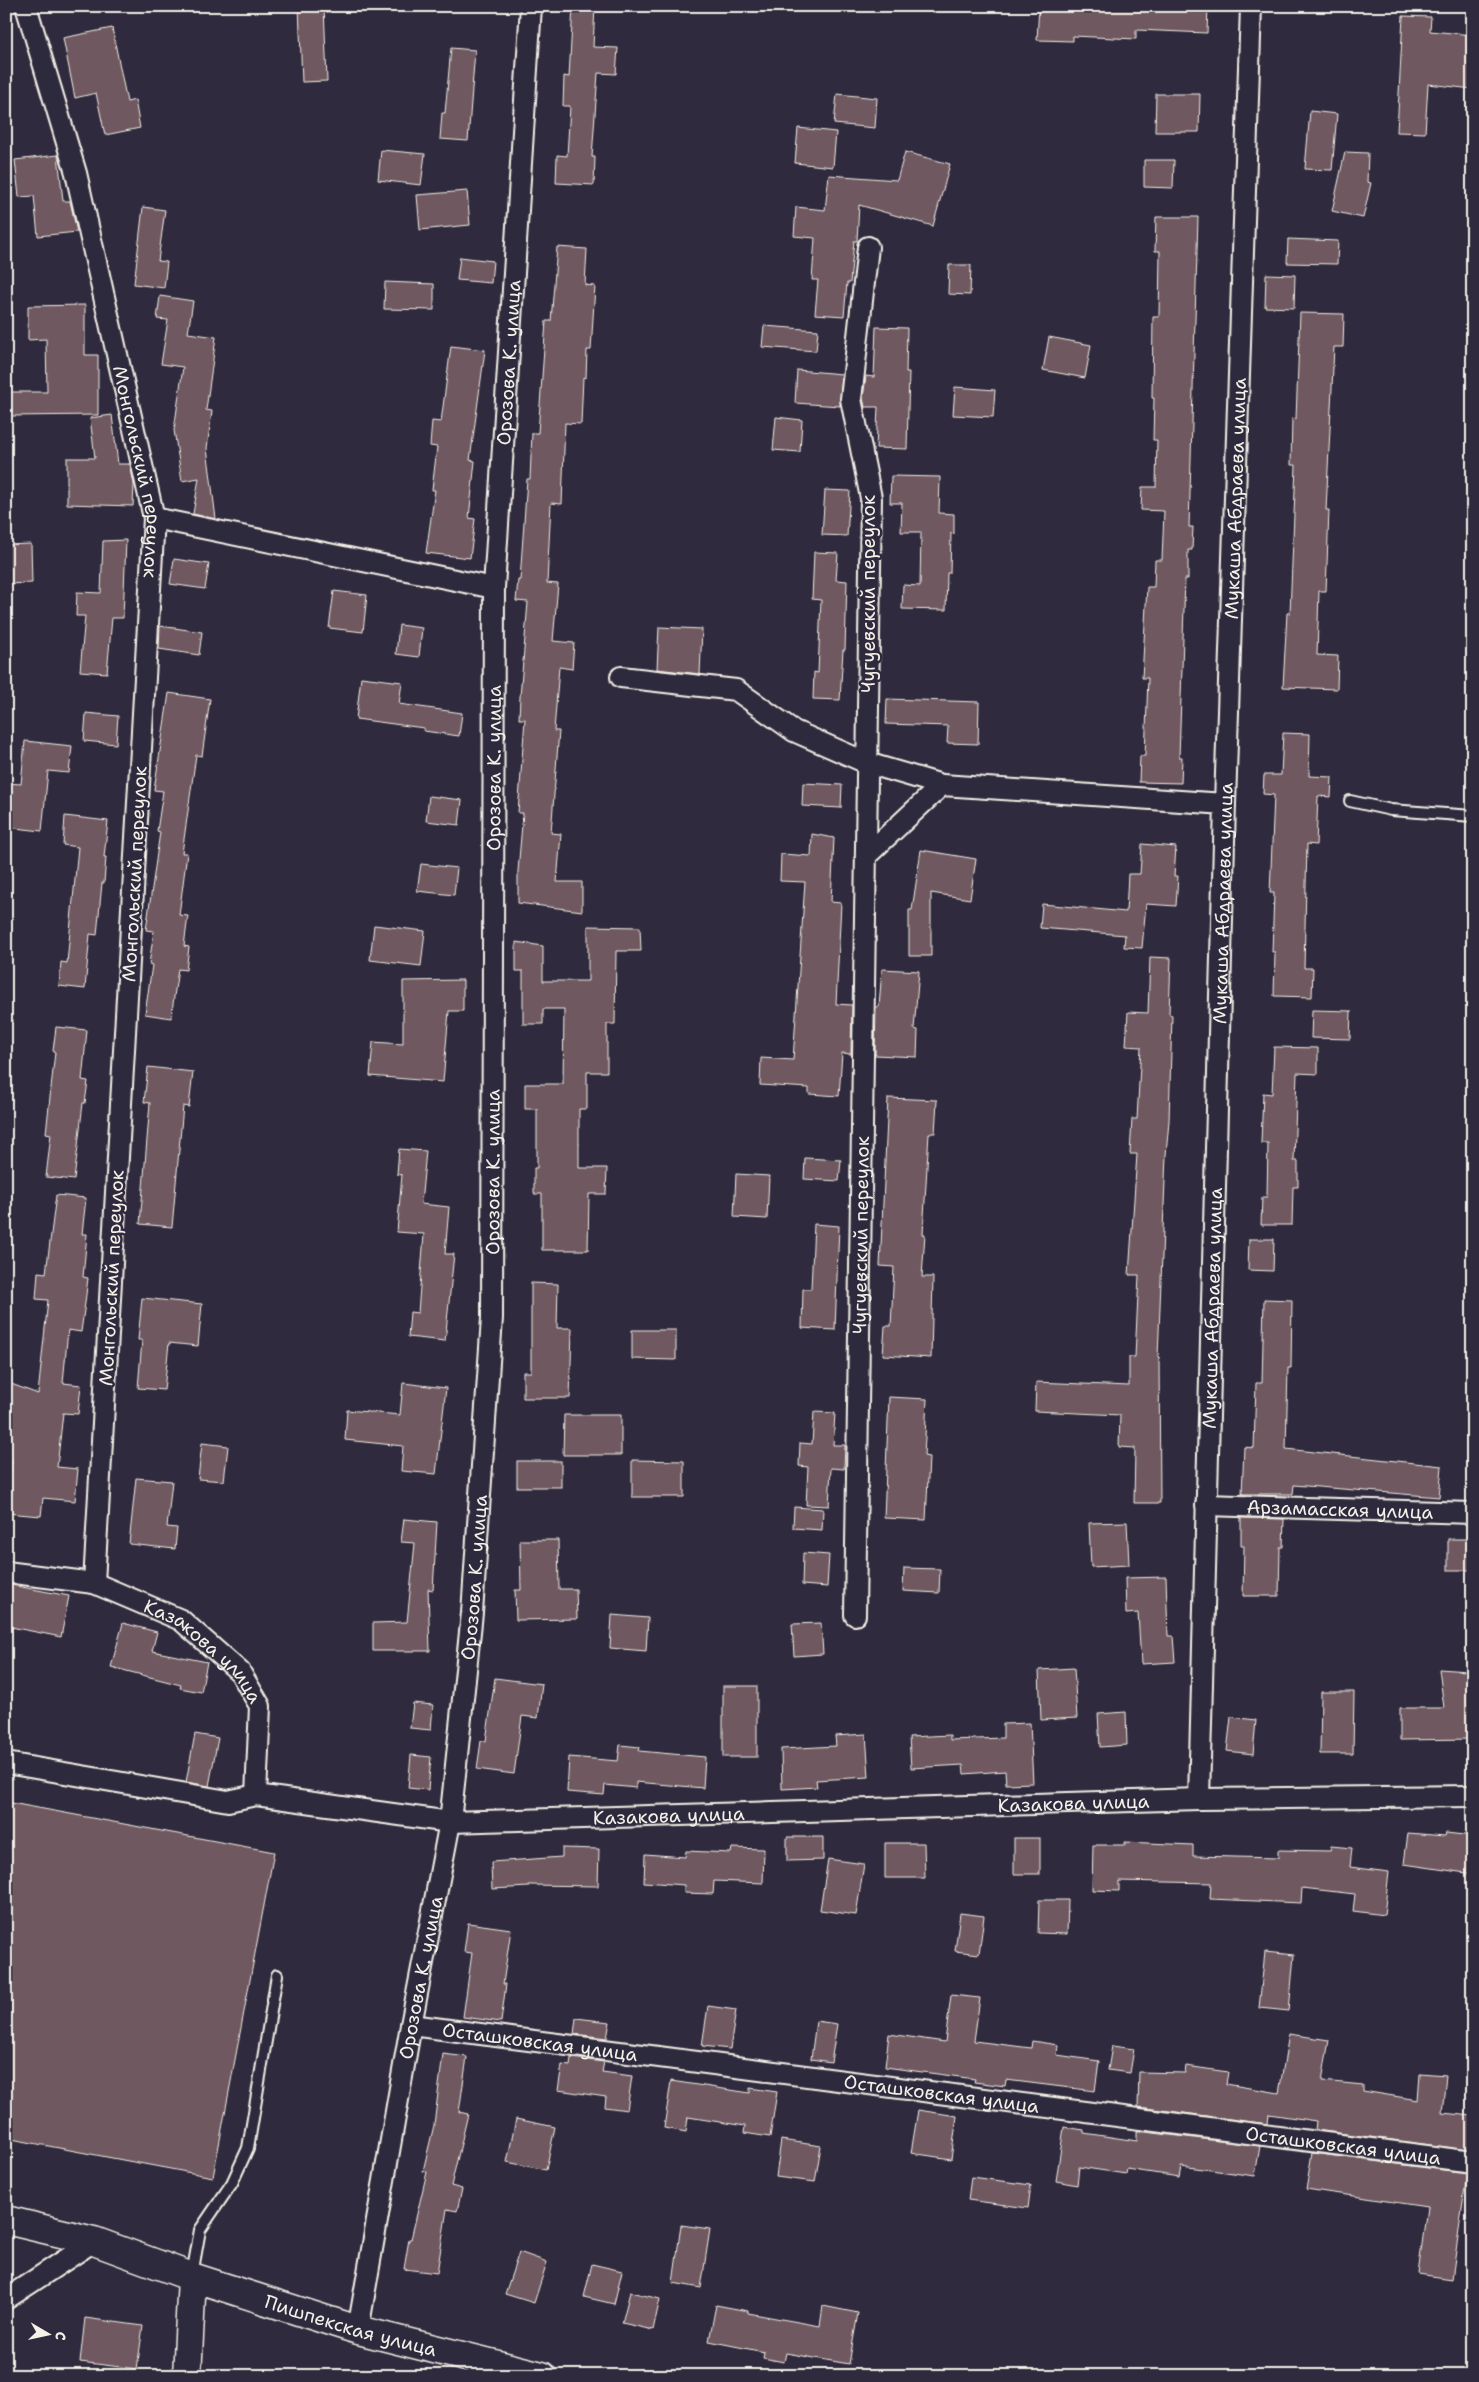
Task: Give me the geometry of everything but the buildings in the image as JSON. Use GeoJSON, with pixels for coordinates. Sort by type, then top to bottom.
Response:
{"type":"FeatureCollection","features":[{"type":"Feature","properties":{"kind":"street","name":"Монгольский переулок"},"geometry":{"type":"LineString","coordinates":[[26,6],[76,172],[154,518],[94,1583]]}},
{"type":"Feature","properties":{"kind":"street","name":"Орозова К. улица"},"geometry":{"type":"LineString","coordinates":[[358,2330],[411,2026],[450,1822],[472,1613],[492,1318],[494,588],[531,6]]}},
{"type":"Feature","properties":{"kind":"street","name":"Мукаша Абдраева улица"},"geometry":{"type":"LineString","coordinates":[[1199,1799],[1225,804],[1251,6]]}},
{"type":"Feature","properties":{"kind":"street","name":"Чугуевский переулок"},"geometry":{"type":"LineString","coordinates":[[855,1615],[871,498],[851,399],[868,248]]}},
{"type":"Feature","properties":{"kind":"street"},"geometry":{"type":"LineString","coordinates":[[154,518],[494,588]]}},
{"type":"Feature","properties":{"kind":"street"},"geometry":{"type":"LineString","coordinates":[[621,677],[736,690],[794,731],[867,762],[942,785],[1225,804]]}},
{"type":"Feature","properties":{"kind":"street"},"geometry":{"type":"LineString","coordinates":[[866,856],[942,785]]}},
{"type":"Feature","properties":{"kind":"street","name":"Арзамасская улица"},"geometry":{"type":"LineString","coordinates":[[1206,1504],[1473,1513]]}},
{"type":"Feature","properties":{"kind":"street","name":"Казакова улица"},"geometry":{"type":"LineString","coordinates":[[6,1572],[94,1583],[182,1620],[240,1672],[260,1706],[256,1795],[450,1822],[1199,1799],[1473,1796]]}},
{"type":"Feature","properties":{"kind":"street"},"geometry":{"type":"LineString","coordinates":[[6,1764],[228,1801],[256,1795]]}},
{"type":"Feature","properties":{"kind":"street","name":"Осташковская улица"},"geometry":{"type":"LineString","coordinates":[[411,2026],[1473,2162]]}},
{"type":"Feature","properties":{"kind":"street","name":"Пишпекская улица"},"geometry":{"type":"LineString","coordinates":[[6,2220],[94,2242],[192,2277],[358,2330],[511,2372],[542,2376]]}},
{"type":"Feature","properties":{"kind":"street"},"geometry":{"type":"LineString","coordinates":[[6,2299],[94,2242]]}},
{"type":"Feature","properties":{"kind":"street"},"geometry":{"type":"LineString","coordinates":[[187,2376],[192,2277]]}},
{"type":"Feature","properties":{"kind":"lane"},"geometry":{"type":"LineString","coordinates":[[1350,800],[1391,810],[1473,816]]}},
{"type":"Feature","properties":{"kind":"lane"},"geometry":{"type":"LineString","coordinates":[[192,2277],[200,2230],[232,2183],[248,2148],[277,1975]]}}]}
